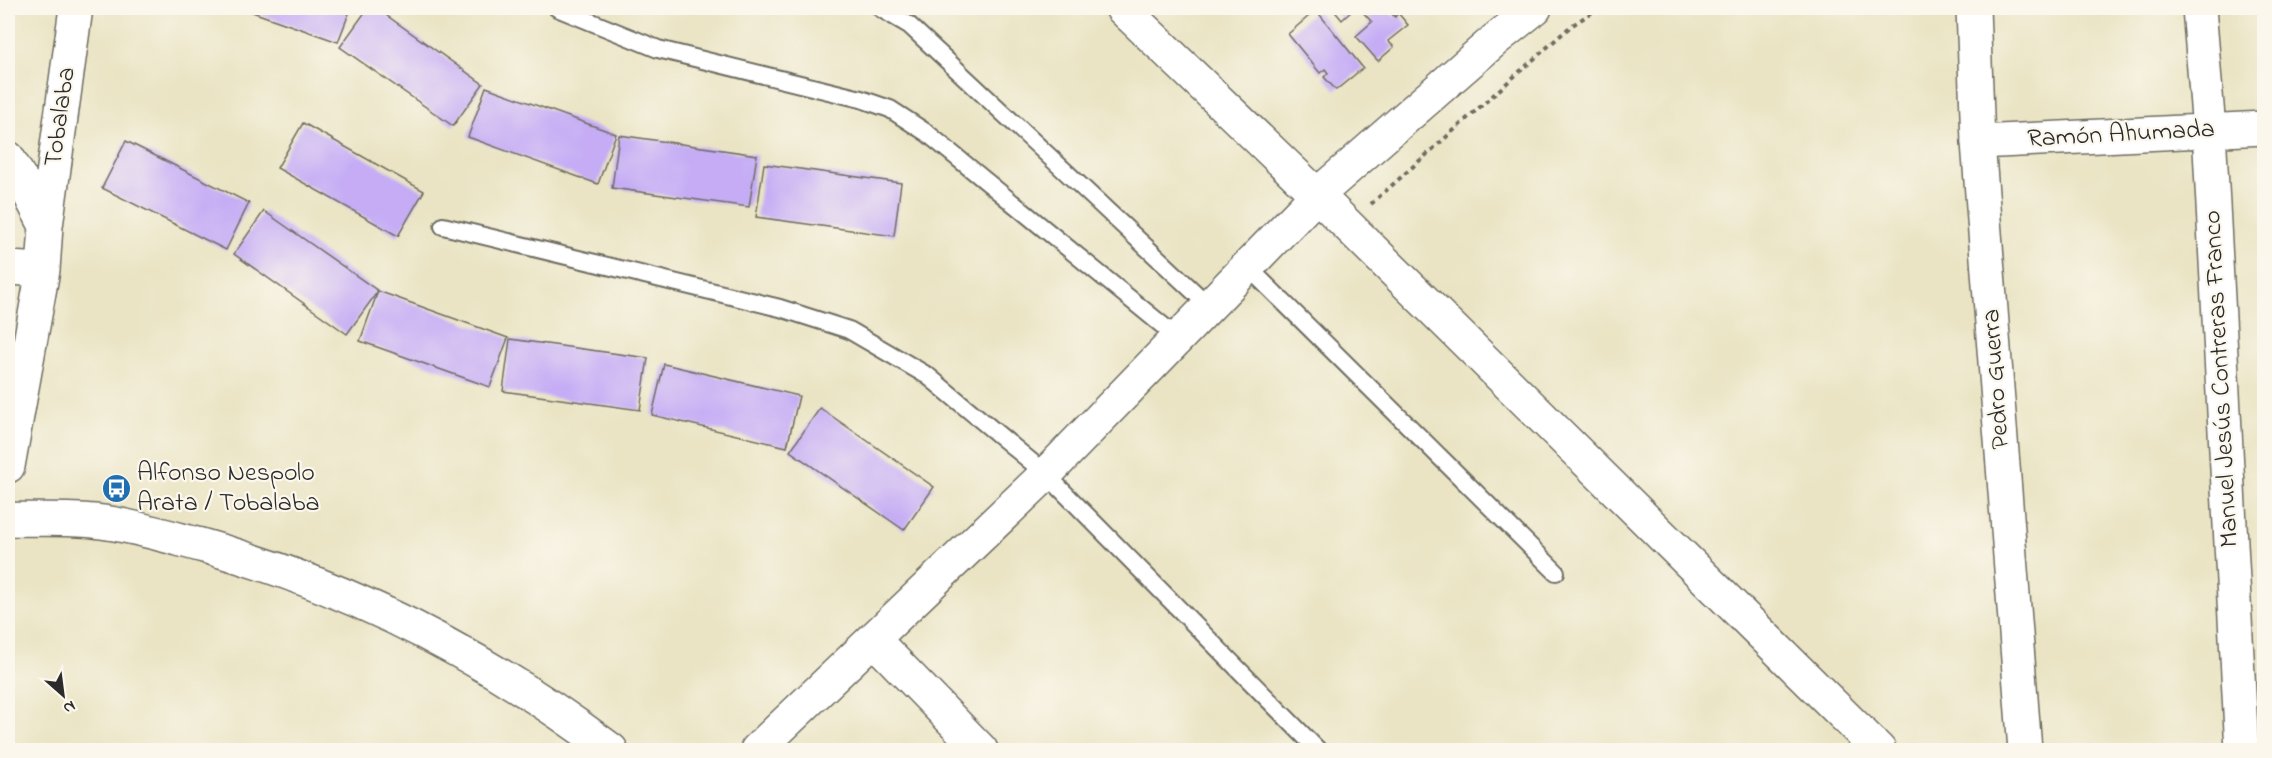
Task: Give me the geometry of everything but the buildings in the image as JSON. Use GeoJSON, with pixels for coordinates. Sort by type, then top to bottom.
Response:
{"type":"FeatureCollection","features":[{"type":"Feature","properties":{"kind":"street","name":"Tobalaba"},"geometry":{"type":"LineString","coordinates":[[8,466],[43,270],[46,226],[76,8]]}},
{"type":"Feature","properties":{"kind":"street"},"geometry":{"type":"LineString","coordinates":[[1122,8],[1317,195],[1879,750]]}},
{"type":"Feature","properties":{"kind":"street"},"geometry":{"type":"LineString","coordinates":[[758,750],[1046,474],[1317,195],[1496,39],[1535,8]]}},
{"type":"Feature","properties":{"kind":"street","name":"Pedro Guerra"},"geometry":{"type":"LineString","coordinates":[[1973,8],[1978,142],[2025,750]]}},
{"type":"Feature","properties":{"kind":"street","name":"Manuel Jesús Contreras Franco"},"geometry":{"type":"LineString","coordinates":[[2199,8],[2209,130],[2242,750]]}},
{"type":"Feature","properties":{"kind":"street","name":"Ramón Ahumada"},"geometry":{"type":"LineString","coordinates":[[1978,142],[2265,128]]}},
{"type":"Feature","properties":{"kind":"street","name":"Tobalaba"},"geometry":{"type":"LineString","coordinates":[[8,158],[46,226]]}},
{"type":"Feature","properties":{"kind":"street"},"geometry":{"type":"LineString","coordinates":[[8,268],[43,270]]}},
{"type":"Feature","properties":{"kind":"street"},"geometry":{"type":"LineString","coordinates":[[8,519],[94,521],[166,536],[238,556],[307,579],[375,608],[469,656],[532,694],[611,750]]}},
{"type":"Feature","properties":{"kind":"street"},"geometry":{"type":"LineString","coordinates":[[873,639],[981,750]]}},
{"type":"Feature","properties":{"kind":"lane"},"geometry":{"type":"LineString","coordinates":[[557,8],[658,50],[861,99],[890,110],[927,133],[1178,338]]}},
{"type":"Feature","properties":{"kind":"lane"},"geometry":{"type":"LineString","coordinates":[[880,8],[909,25],[1209,306]]}},
{"type":"Feature","properties":{"kind":"lane"},"geometry":{"type":"LineString","coordinates":[[443,226],[780,309],[849,330],[928,376],[1046,474],[1318,750]]}},
{"type":"Feature","properties":{"kind":"lane"},"geometry":{"type":"LineString","coordinates":[[1247,266],[1556,572]]}},
{"type":"Feature","properties":{"kind":"place","name":"Alfonso Nespolo Arata / Tobalaba"},"geometry":{"type":"Point","coordinates":[116,489]}}]}
